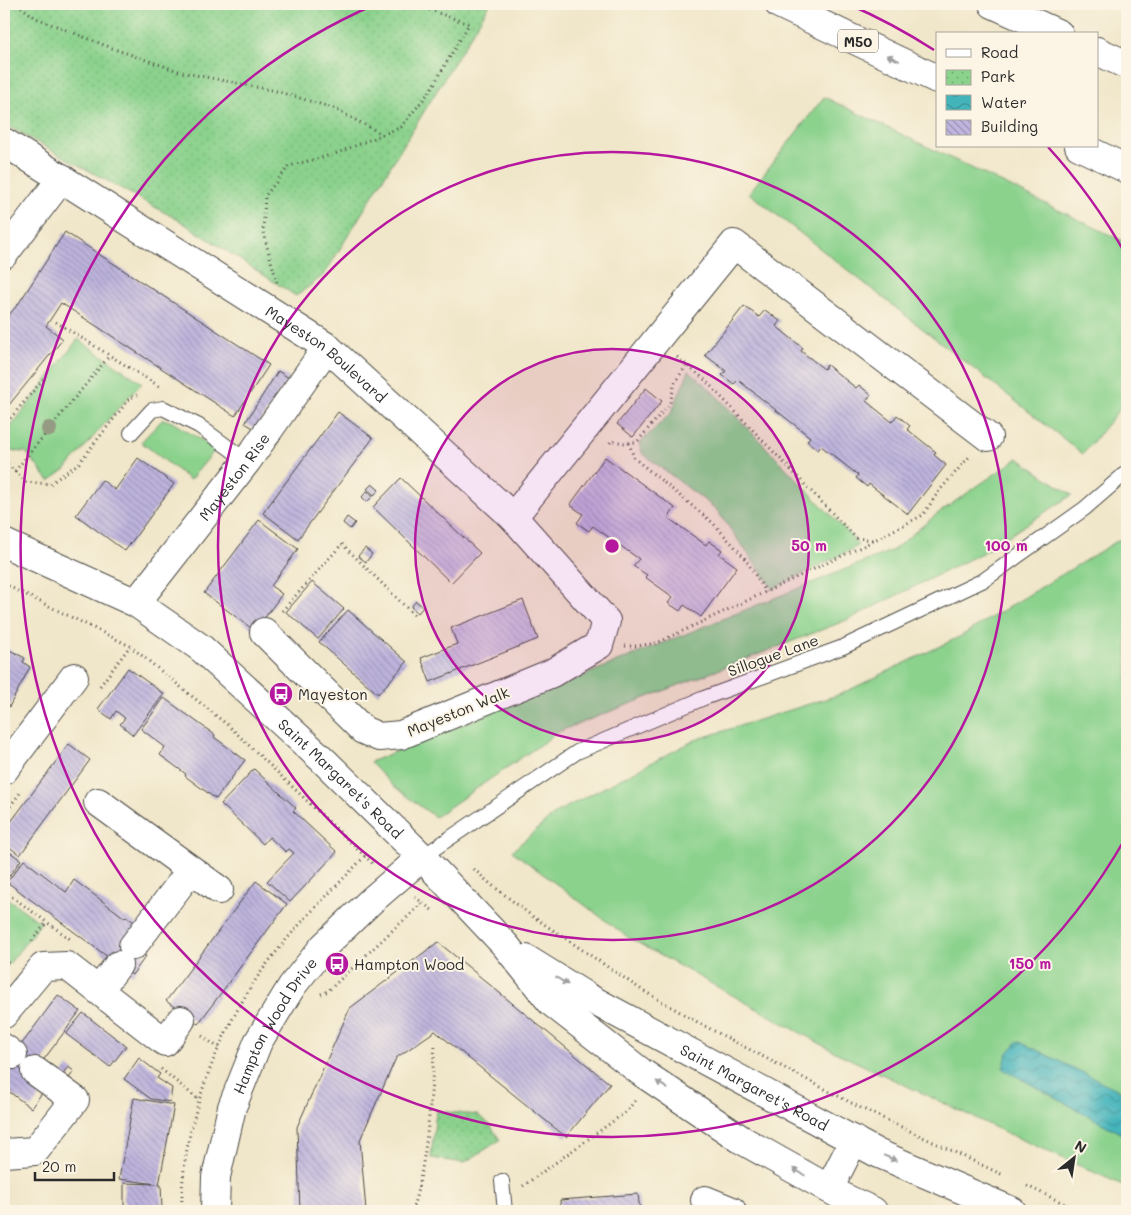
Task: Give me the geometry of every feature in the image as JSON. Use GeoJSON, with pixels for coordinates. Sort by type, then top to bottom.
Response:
{"type":"FeatureCollection","features":[{"type":"Feature","properties":{"kind":"main road","name":"M50"},"geometry":{"type":"LineString","coordinates":[[779,4],[936,79]]}},
{"type":"Feature","properties":{"kind":"main road"},"geometry":{"type":"LineString","coordinates":[[993,4],[1055,32]]}},
{"type":"Feature","properties":{"kind":"main road"},"geometry":{"type":"LineString","coordinates":[[1098,52],[1127,65]]}},
{"type":"Feature","properties":{"kind":"main road","name":"Mayeston Boulevard"},"geometry":{"type":"LineString","coordinates":[[4,142],[327,347],[513,517],[602,633]]}},
{"type":"Feature","properties":{"kind":"main road"},"geometry":{"type":"LineString","coordinates":[[1084,148],[1127,169]]}},
{"type":"Feature","properties":{"kind":"main road"},"geometry":{"type":"LineString","coordinates":[[4,254],[62,178]]}},
{"type":"Feature","properties":{"kind":"main road"},"geometry":{"type":"LineString","coordinates":[[513,517],[734,244],[988,437]]}},
{"type":"Feature","properties":{"kind":"main road","name":"Mayeston Rise"},"geometry":{"type":"LineString","coordinates":[[136,603],[247,461],[327,347]]}},
{"type":"Feature","properties":{"kind":"main road","name":"Saint Margaret's Road"},"geometry":{"type":"LineString","coordinates":[[4,543],[136,603],[201,648],[323,760],[433,850],[551,1002],[641,1072],[742,1140],[847,1199],[873,1211]]}},
{"type":"Feature","properties":{"kind":"main road","name":"Mayeston Walk"},"geometry":{"type":"LineString","coordinates":[[264,632],[363,730],[379,737],[401,735],[552,673],[602,633]]}},
{"type":"Feature","properties":{"kind":"main road"},"geometry":{"type":"LineString","coordinates":[[4,770],[74,677]]}},
{"type":"Feature","properties":{"kind":"main road"},"geometry":{"type":"LineString","coordinates":[[98,802],[219,890]]}},
{"type":"Feature","properties":{"kind":"main road","name":"Hampton Wood Drive"},"geometry":{"type":"LineString","coordinates":[[215,1211],[216,1177],[232,1107],[258,1042],[292,986],[324,946],[371,901],[433,850]]}},
{"type":"Feature","properties":{"kind":"main road"},"geometry":{"type":"LineString","coordinates":[[99,990],[191,870]]}},
{"type":"Feature","properties":{"kind":"main road","name":"Saint Margaret's Road"},"geometry":{"type":"LineString","coordinates":[[506,946],[587,997],[854,1140],[877,1152],[1012,1211]]}},
{"type":"Feature","properties":{"kind":"main road"},"geometry":{"type":"LineString","coordinates":[[4,1014],[43,967],[68,966],[165,1042],[181,1020]]}},
{"type":"Feature","properties":{"kind":"main road"},"geometry":{"type":"LineString","coordinates":[[4,1153],[35,1151],[75,1100],[35,1071]]}},
{"type":"Feature","properties":{"kind":"main road"},"geometry":{"type":"LineString","coordinates":[[829,1189],[854,1140]]}},
{"type":"Feature","properties":{"kind":"main road"},"geometry":{"type":"LineString","coordinates":[[705,1200],[732,1211]]}},
{"type":"Feature","properties":{"kind":"lane"},"geometry":{"type":"LineString","coordinates":[[131,432],[152,410],[163,408],[199,426],[247,461]]}},
{"type":"Feature","properties":{"kind":"lane","name":"Sillogue Lane"},"geometry":{"type":"LineString","coordinates":[[433,850],[577,752],[704,698],[843,647],[984,580],[1084,509],[1127,472]]}},
{"type":"Feature","properties":{"kind":"lane"},"geometry":{"type":"LineString","coordinates":[[502,1181],[505,1211]]}},
{"type":"Feature","properties":{"kind":"path"},"geometry":{"type":"LineString","coordinates":[[17,4],[36,18],[117,50],[181,72],[276,91],[333,108],[382,134]]}},
{"type":"Feature","properties":{"kind":"path"},"geometry":{"type":"LineString","coordinates":[[280,317],[277,284],[263,232],[265,196],[290,166],[335,154],[400,127],[430,91],[469,24],[427,9],[362,4]]}},
{"type":"Feature","properties":{"kind":"path"},"geometry":{"type":"LineString","coordinates":[[56,322],[166,390]]}},
{"type":"Feature","properties":{"kind":"path"},"geometry":{"type":"LineString","coordinates":[[657,339],[704,379],[856,538],[876,540]]}},
{"type":"Feature","properties":{"kind":"path"},"geometry":{"type":"LineString","coordinates":[[14,471],[110,355]]}},
{"type":"Feature","properties":{"kind":"path"},"geometry":{"type":"LineString","coordinates":[[605,448],[611,441],[637,442],[670,403],[675,382],[687,365]]}},
{"type":"Feature","properties":{"kind":"path"},"geometry":{"type":"LineString","coordinates":[[4,426],[45,377]]}},
{"type":"Feature","properties":{"kind":"path"},"geometry":{"type":"LineString","coordinates":[[151,388],[158,385]]}},
{"type":"Feature","properties":{"kind":"path"},"geometry":{"type":"LineString","coordinates":[[4,461],[26,482],[50,484],[80,463],[130,398],[144,392]]}},
{"type":"Feature","properties":{"kind":"path"},"geometry":{"type":"LineString","coordinates":[[602,633],[636,646],[657,643],[876,540],[923,515],[939,491],[988,437]]}},
{"type":"Feature","properties":{"kind":"path"},"geometry":{"type":"LineString","coordinates":[[629,443],[634,458],[713,522],[744,557],[766,592]]}},
{"type":"Feature","properties":{"kind":"path"},"geometry":{"type":"LineString","coordinates":[[264,632],[342,544],[414,615]]}},
{"type":"Feature","properties":{"kind":"path"},"geometry":{"type":"LineString","coordinates":[[4,584],[130,646],[230,727],[365,856]]}},
{"type":"Feature","properties":{"kind":"path"},"geometry":{"type":"LineString","coordinates":[[433,850],[488,882],[532,916],[642,990],[699,1023],[859,1108],[1009,1178]]}},
{"type":"Feature","properties":{"kind":"path"},"geometry":{"type":"LineString","coordinates":[[317,995],[328,991],[422,902]]}},
{"type":"Feature","properties":{"kind":"path"},"geometry":{"type":"LineString","coordinates":[[4,959],[12,966]]}},
{"type":"Feature","properties":{"kind":"path"},"geometry":{"type":"LineString","coordinates":[[412,1211],[417,1196],[426,1143],[435,1045]]}},
{"type":"Feature","properties":{"kind":"path"},"geometry":{"type":"LineString","coordinates":[[518,1190],[626,1112],[636,1100]]}},
{"type":"Feature","properties":{"kind":"path"},"geometry":{"type":"LineString","coordinates":[[1027,1186],[1080,1211]]}},
{"type":"Feature","properties":{"kind":"green space"},"geometry":{"type":"Polygon","coordinates":[[[4,4],[490,4],[324,275],[296,296],[182,222],[4,124],[4,4]]]}},
{"type":"Feature","properties":{"kind":"green space"},"geometry":{"type":"Polygon","coordinates":[[[824,97],[1127,243],[1127,400],[1083,454],[749,193],[824,97]]]}},
{"type":"Feature","properties":{"kind":"green space"},"geometry":{"type":"Polygon","coordinates":[[[78,339],[142,383],[66,469],[49,481],[26,452],[8,451],[4,445],[4,436],[78,339]]]}},
{"type":"Feature","properties":{"kind":"green space"},"geometry":{"type":"Polygon","coordinates":[[[689,371],[707,386],[850,535],[858,546],[773,589],[716,509],[642,453],[640,443],[671,413],[689,371]]]}},
{"type":"Feature","properties":{"kind":"green space"},"geometry":{"type":"Polygon","coordinates":[[[163,419],[172,422],[216,449],[190,480],[141,442],[163,419]]]}},
{"type":"Feature","properties":{"kind":"green space"},"geometry":{"type":"Polygon","coordinates":[[[1018,458],[1072,495],[982,553],[847,620],[560,731],[435,817],[394,787],[370,762],[893,550],[937,514],[1018,458]]]}},
{"type":"Feature","properties":{"kind":"green space"},"geometry":{"type":"Polygon","coordinates":[[[1127,535],[1127,1187],[837,1053],[629,938],[512,851],[557,812],[695,740],[841,694],[961,636],[1127,535]]]}},
{"type":"Feature","properties":{"kind":"green space"},"geometry":{"type":"Polygon","coordinates":[[[4,896],[41,923],[4,970],[4,896]]]}},
{"type":"Feature","properties":{"kind":"green space"},"geometry":{"type":"Polygon","coordinates":[[[436,1111],[478,1115],[490,1125],[500,1140],[464,1163],[431,1158],[436,1111]]]}},
{"type":"Feature","properties":{"kind":"water"},"geometry":{"type":"Polygon","coordinates":[[[1018,1041],[1127,1094],[1127,1137],[1003,1069],[1007,1054],[1018,1041]]]}},
{"type":"Feature","properties":{"kind":"building"},"geometry":{"type":"Polygon","coordinates":[[[65,232],[269,365],[235,416],[61,303],[46,326],[63,339],[4,411],[4,321],[19,303],[65,232]]]}},
{"type":"Feature","properties":{"kind":"building"},"geometry":{"type":"Polygon","coordinates":[[[744,306],[759,317],[765,310],[780,321],[776,326],[803,348],[801,351],[824,369],[827,365],[856,388],[859,385],[871,395],[866,401],[892,422],[897,415],[910,426],[907,429],[936,452],[934,455],[946,465],[908,514],[869,484],[867,487],[856,478],[858,475],[821,446],[818,450],[807,441],[810,437],[738,380],[734,384],[722,375],[726,371],[705,355],[744,306]]]}},
{"type":"Feature","properties":{"kind":"building"},"geometry":{"type":"Polygon","coordinates":[[[278,371],[289,378],[255,429],[245,423],[278,371]]]}},
{"type":"Feature","properties":{"kind":"building"},"geometry":{"type":"Polygon","coordinates":[[[646,388],[662,401],[633,437],[617,424],[646,388]]]}},
{"type":"Feature","properties":{"kind":"building"},"geometry":{"type":"Polygon","coordinates":[[[338,412],[373,438],[298,539],[263,513],[338,412]]]}},
{"type":"Feature","properties":{"kind":"building"},"geometry":{"type":"Polygon","coordinates":[[[605,457],[675,508],[668,518],[706,545],[709,541],[722,550],[719,554],[737,567],[701,617],[684,605],[680,611],[668,603],[673,597],[633,566],[639,559],[593,526],[589,531],[577,523],[583,514],[570,505],[605,457]]]}},
{"type":"Feature","properties":{"kind":"building"},"geometry":{"type":"Polygon","coordinates":[[[138,458],[174,484],[125,551],[76,515],[102,480],[115,490],[138,458]]]}},
{"type":"Feature","properties":{"kind":"building"},"geometry":{"type":"Polygon","coordinates":[[[401,478],[480,553],[451,583],[373,507],[401,478]]]}},
{"type":"Feature","properties":{"kind":"building"},"geometry":{"type":"Polygon","coordinates":[[[372,484],[379,490],[374,495],[367,489],[372,484]]]}},
{"type":"Feature","properties":{"kind":"building"},"geometry":{"type":"Polygon","coordinates":[[[367,491],[373,496],[367,502],[362,497],[367,491]]]}},
{"type":"Feature","properties":{"kind":"building"},"geometry":{"type":"Polygon","coordinates":[[[347,517],[355,523],[350,529],[343,523],[347,517]]]}},
{"type":"Feature","properties":{"kind":"building"},"geometry":{"type":"Polygon","coordinates":[[[259,520],[298,549],[271,586],[282,594],[255,631],[204,593],[259,520]]]}},
{"type":"Feature","properties":{"kind":"building"},"geometry":{"type":"Polygon","coordinates":[[[365,548],[372,554],[366,562],[358,556],[365,548]]]}},
{"type":"Feature","properties":{"kind":"building"},"geometry":{"type":"Polygon","coordinates":[[[312,582],[344,609],[318,639],[286,612],[312,582]]]}},
{"type":"Feature","properties":{"kind":"building"},"geometry":{"type":"Polygon","coordinates":[[[523,600],[538,639],[430,682],[421,658],[457,644],[451,628],[523,600]]]}},
{"type":"Feature","properties":{"kind":"building"},"geometry":{"type":"Polygon","coordinates":[[[416,601],[423,607],[418,613],[411,607],[416,601]]]}},
{"type":"Feature","properties":{"kind":"building"},"geometry":{"type":"Polygon","coordinates":[[[348,610],[407,662],[378,694],[319,642],[348,610]]]}},
{"type":"Feature","properties":{"kind":"building"},"geometry":{"type":"Polygon","coordinates":[[[4,647],[25,658],[23,662],[30,667],[9,707],[4,704],[4,647]]]}},
{"type":"Feature","properties":{"kind":"building"},"geometry":{"type":"Polygon","coordinates":[[[128,668],[164,694],[133,735],[120,724],[125,718],[116,711],[111,719],[98,709],[128,668]]]}},
{"type":"Feature","properties":{"kind":"building"},"geometry":{"type":"Polygon","coordinates":[[[164,698],[215,735],[214,737],[245,760],[216,799],[160,755],[165,747],[141,729],[164,698]]]}},
{"type":"Feature","properties":{"kind":"building"},"geometry":{"type":"Polygon","coordinates":[[[69,744],[90,760],[20,855],[4,843],[4,831],[69,744]]]}},
{"type":"Feature","properties":{"kind":"building"},"geometry":{"type":"Polygon","coordinates":[[[254,769],[296,808],[293,811],[337,852],[290,902],[267,881],[294,853],[289,849],[286,852],[269,837],[263,844],[221,804],[254,769]]]}},
{"type":"Feature","properties":{"kind":"building"},"geometry":{"type":"Polygon","coordinates":[[[4,848],[21,860],[7,879],[4,877],[4,848]]]}},
{"type":"Feature","properties":{"kind":"building"},"geometry":{"type":"Polygon","coordinates":[[[24,860],[66,892],[74,880],[125,918],[126,916],[142,928],[130,944],[146,956],[132,975],[7,882],[24,860]]]}},
{"type":"Feature","properties":{"kind":"building"},"geometry":{"type":"Polygon","coordinates":[[[256,881],[287,904],[198,1024],[166,1001],[256,881]]]}},
{"type":"Feature","properties":{"kind":"building"},"geometry":{"type":"Polygon","coordinates":[[[438,942],[610,1084],[566,1137],[435,1031],[396,1058],[360,1140],[366,1211],[300,1211],[297,1127],[350,1008],[438,942]]]}},
{"type":"Feature","properties":{"kind":"building"},"geometry":{"type":"Polygon","coordinates":[[[58,995],[80,1011],[30,1078],[45,1089],[31,1108],[4,1088],[4,1068],[58,995]]]}},
{"type":"Feature","properties":{"kind":"building"},"geometry":{"type":"Polygon","coordinates":[[[83,1013],[126,1046],[110,1067],[66,1034],[83,1013]]]}},
{"type":"Feature","properties":{"kind":"building"},"geometry":{"type":"Polygon","coordinates":[[[139,1058],[160,1074],[157,1078],[172,1088],[170,1102],[151,1099],[124,1079],[139,1058]]]}},
{"type":"Feature","properties":{"kind":"building"},"geometry":{"type":"Polygon","coordinates":[[[68,1067],[74,1071],[67,1081],[61,1076],[68,1067]]]}},
{"type":"Feature","properties":{"kind":"building"},"geometry":{"type":"Polygon","coordinates":[[[134,1098],[174,1105],[159,1185],[161,1185],[162,1209],[165,1209],[165,1211],[124,1211],[124,1183],[156,1184],[119,1179],[134,1098]]]}},
{"type":"Feature","properties":{"kind":"building"},"geometry":{"type":"Polygon","coordinates":[[[638,1194],[640,1211],[561,1211],[560,1200],[638,1194]]]}},
{"type":"Feature","properties":{"kind":"place","name":"Mayeston"},"geometry":{"type":"Point","coordinates":[281,694]}},
{"type":"Feature","properties":{"kind":"place","name":"Hampton Wood"},"geometry":{"type":"Point","coordinates":[337,964]}}]}
